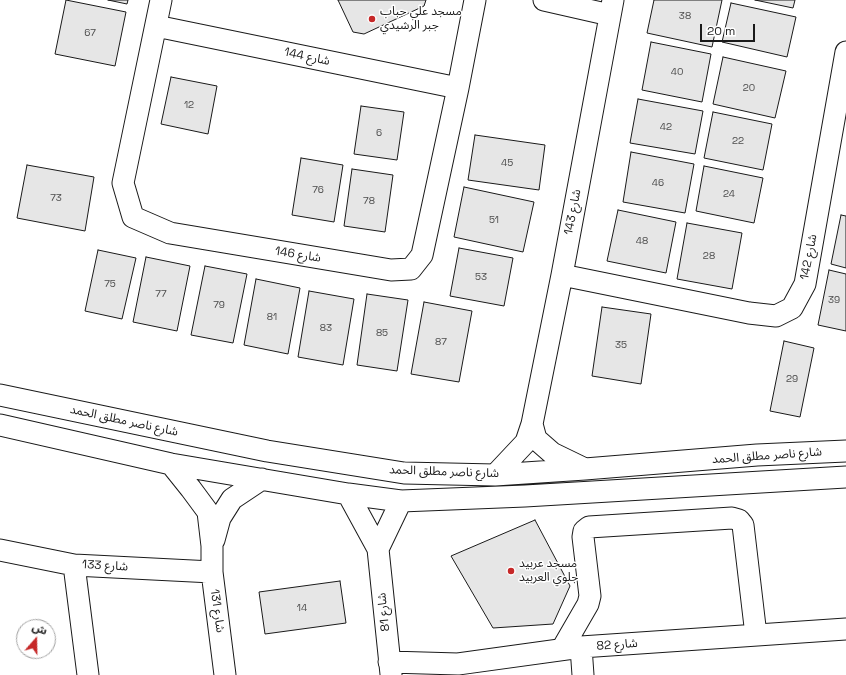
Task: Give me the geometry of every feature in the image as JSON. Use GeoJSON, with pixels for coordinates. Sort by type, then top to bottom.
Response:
{"type":"FeatureCollection","features":[{"type":"Feature","properties":{"kind":"street","name":"شارع 146"},"geometry":{"type":"LineString","coordinates":[[161,0],[123,183],[133,217],[170,233],[391,270],[410,269],[422,255],[458,88],[475,0]]}},
{"type":"Feature","properties":{"kind":"street"},"geometry":{"type":"LineString","coordinates":[[544,0],[612,8]]}},
{"type":"Feature","properties":{"kind":"street","name":"شارع 143"},"geometry":{"type":"LineString","coordinates":[[496,475],[526,442],[532,424],[562,275],[612,8]]}},
{"type":"Feature","properties":{"kind":"street","name":"شارع 144"},"geometry":{"type":"LineString","coordinates":[[156,26],[458,88]]}},
{"type":"Feature","properties":{"kind":"street","name":"شارع 142"},"geometry":{"type":"LineString","coordinates":[[562,275],[749,313],[776,316],[792,308],[804,284],[845,61]]}},
{"type":"Feature","properties":{"kind":"street","name":"شارع ناصر مطلق الحمد"},"geometry":{"type":"LineString","coordinates":[[0,395],[267,452],[404,473],[496,475],[757,455],[846,451]]}},
{"type":"Feature","properties":{"kind":"street"},"geometry":{"type":"LineString","coordinates":[[532,424],[536,439],[552,453],[585,469]]}},
{"type":"Feature","properties":{"kind":"street","name":"شارع ناصر مطلق الحمد"},"geometry":{"type":"LineString","coordinates":[[0,425],[171,464],[348,494],[401,501],[524,496],[846,477]]}},
{"type":"Feature","properties":{"kind":"street"},"geometry":{"type":"LineString","coordinates":[[757,455],[750,461],[747,469],[750,477],[757,482]]}},
{"type":"Feature","properties":{"kind":"street","name":"شارع 131"},"geometry":{"type":"LineString","coordinates":[[171,464],[192,488],[208,512],[212,546],[212,572],[226,675]]}},
{"type":"Feature","properties":{"kind":"street","name":"شارع 131"},"geometry":{"type":"LineString","coordinates":[[212,546],[220,518],[232,499],[262,479]]}},
{"type":"Feature","properties":{"kind":"street","name":"شارع 81"},"geometry":{"type":"LineString","coordinates":[[348,494],[378,549],[390,668]]}},
{"type":"Feature","properties":{"kind":"street"},"geometry":{"type":"LineString","coordinates":[[378,549],[401,501]]}},
{"type":"Feature","properties":{"kind":"street"},"geometry":{"type":"LineString","coordinates":[[584,675],[572,648],[590,596],[583,537],[584,531],[589,527],[732,518],[739,520],[743,525],[756,635]]}},
{"type":"Feature","properties":{"kind":"street","name":"شارع 133"},"geometry":{"type":"LineString","coordinates":[[0,550],[74,565],[212,572]]}},
{"type":"Feature","properties":{"kind":"street"},"geometry":{"type":"LineString","coordinates":[[74,565],[88,675]]}},
{"type":"Feature","properties":{"kind":"street","name":"شارع 82"},"geometry":{"type":"LineString","coordinates":[[390,668],[458,664],[572,648],[846,629]]}},
{"type":"Feature","properties":{"kind":"building"},"geometry":{"type":"Polygon","coordinates":[[[66,0],[126,12],[115,66],[55,54],[66,0]]]}},
{"type":"Feature","properties":{"kind":"building"},"geometry":{"type":"Polygon","coordinates":[[[108,0],[128,0],[127,4],[108,0]]]}},
{"type":"Feature","properties":{"kind":"building","name":"مسجد علي حباب جبر الرشيدي"},"geometry":{"type":"Polygon","coordinates":[[[338,0],[426,0],[424,6],[364,34],[353,32],[338,0]]]}},
{"type":"Feature","properties":{"kind":"building"},"geometry":{"type":"Polygon","coordinates":[[[654,0],[722,0],[712,47],[647,33],[654,0]]]}},
{"type":"Feature","properties":{"kind":"building"},"geometry":{"type":"Polygon","coordinates":[[[755,0],[795,0],[793,8],[755,0]]]}},
{"type":"Feature","properties":{"kind":"building"},"geometry":{"type":"Polygon","coordinates":[[[731,3],[796,17],[787,57],[722,42],[731,3]]]}},
{"type":"Feature","properties":{"kind":"building"},"geometry":{"type":"Polygon","coordinates":[[[651,42],[711,54],[702,102],[642,90],[651,42]]]}},
{"type":"Feature","properties":{"kind":"building"},"geometry":{"type":"Polygon","coordinates":[[[723,57],[786,71],[775,118],[713,104],[723,57]]]}},
{"type":"Feature","properties":{"kind":"building"},"geometry":{"type":"Polygon","coordinates":[[[171,77],[217,86],[208,134],[161,124],[171,77]]]}},
{"type":"Feature","properties":{"kind":"building"},"geometry":{"type":"Polygon","coordinates":[[[638,99],[703,111],[695,154],[630,143],[638,99]]]}},
{"type":"Feature","properties":{"kind":"building"},"geometry":{"type":"Polygon","coordinates":[[[361,106],[404,112],[397,160],[354,154],[361,106]]]}},
{"type":"Feature","properties":{"kind":"building"},"geometry":{"type":"Polygon","coordinates":[[[713,112],[772,124],[763,170],[704,158],[713,112]]]}},
{"type":"Feature","properties":{"kind":"building"},"geometry":{"type":"Polygon","coordinates":[[[475,135],[545,145],[539,190],[468,180],[475,135]]]}},
{"type":"Feature","properties":{"kind":"building"},"geometry":{"type":"Polygon","coordinates":[[[631,152],[694,164],[685,213],[623,202],[631,152]]]}},
{"type":"Feature","properties":{"kind":"building"},"geometry":{"type":"Polygon","coordinates":[[[301,158],[343,165],[334,222],[292,215],[301,158]]]}},
{"type":"Feature","properties":{"kind":"building"},"geometry":{"type":"Polygon","coordinates":[[[27,165],[94,177],[85,231],[17,218],[27,165]]]}},
{"type":"Feature","properties":{"kind":"building"},"geometry":{"type":"Polygon","coordinates":[[[704,166],[763,178],[754,223],[696,211],[704,166]]]}},
{"type":"Feature","properties":{"kind":"building"},"geometry":{"type":"Polygon","coordinates":[[[352,169],[393,175],[385,232],[344,226],[352,169]]]}},
{"type":"Feature","properties":{"kind":"building"},"geometry":{"type":"Polygon","coordinates":[[[464,187],[534,202],[523,252],[454,237],[464,187]]]}},
{"type":"Feature","properties":{"kind":"building"},"geometry":{"type":"Polygon","coordinates":[[[618,210],[676,222],[666,273],[607,261],[618,210]]]}},
{"type":"Feature","properties":{"kind":"building"},"geometry":{"type":"Polygon","coordinates":[[[841,215],[846,216],[846,268],[831,264],[841,215]]]}},
{"type":"Feature","properties":{"kind":"building"},"geometry":{"type":"Polygon","coordinates":[[[687,223],[742,233],[732,289],[677,279],[687,223]]]}},
{"type":"Feature","properties":{"kind":"building"},"geometry":{"type":"Polygon","coordinates":[[[459,248],[513,258],[504,306],[450,296],[459,248]]]}},
{"type":"Feature","properties":{"kind":"building"},"geometry":{"type":"Polygon","coordinates":[[[98,250],[136,258],[122,319],[85,311],[98,250]]]}},
{"type":"Feature","properties":{"kind":"building"},"geometry":{"type":"Polygon","coordinates":[[[146,257],[190,266],[177,331],[133,322],[146,257]]]}},
{"type":"Feature","properties":{"kind":"building"},"geometry":{"type":"Polygon","coordinates":[[[205,266],[247,274],[233,343],[191,335],[205,266]]]}},
{"type":"Feature","properties":{"kind":"building"},"geometry":{"type":"Polygon","coordinates":[[[829,270],[846,274],[846,331],[818,325],[829,270]]]}},
{"type":"Feature","properties":{"kind":"building"},"geometry":{"type":"Polygon","coordinates":[[[256,279],[300,288],[288,354],[244,345],[256,279]]]}},
{"type":"Feature","properties":{"kind":"building"},"geometry":{"type":"Polygon","coordinates":[[[309,291],[354,299],[343,365],[298,357],[309,291]]]}},
{"type":"Feature","properties":{"kind":"building"},"geometry":{"type":"Polygon","coordinates":[[[367,294],[408,300],[397,371],[357,365],[367,294]]]}},
{"type":"Feature","properties":{"kind":"building"},"geometry":{"type":"Polygon","coordinates":[[[424,302],[472,311],[459,382],[411,374],[424,302]]]}},
{"type":"Feature","properties":{"kind":"building"},"geometry":{"type":"Polygon","coordinates":[[[602,307],[651,314],[641,384],[592,376],[602,307]]]}},
{"type":"Feature","properties":{"kind":"building"},"geometry":{"type":"Polygon","coordinates":[[[784,341],[814,348],[800,417],[770,411],[784,341]]]}},
{"type":"Feature","properties":{"kind":"building","name":"مسجد عربيد جلوي العربيد"},"geometry":{"type":"Polygon","coordinates":[[[535,520],[570,586],[553,624],[493,628],[451,556],[535,520]]]}},
{"type":"Feature","properties":{"kind":"building"},"geometry":{"type":"Polygon","coordinates":[[[340,581],[346,623],[265,634],[259,592],[340,581]]]}},
{"type":"Feature","properties":{"kind":"place","name":"مسجد علي حباب جبر الرشيدي"},"geometry":{"type":"Point","coordinates":[372,19]}},
{"type":"Feature","properties":{"kind":"place","name":"مسجد عربيد جلوي العربيد"},"geometry":{"type":"Point","coordinates":[511,571]}}]}
